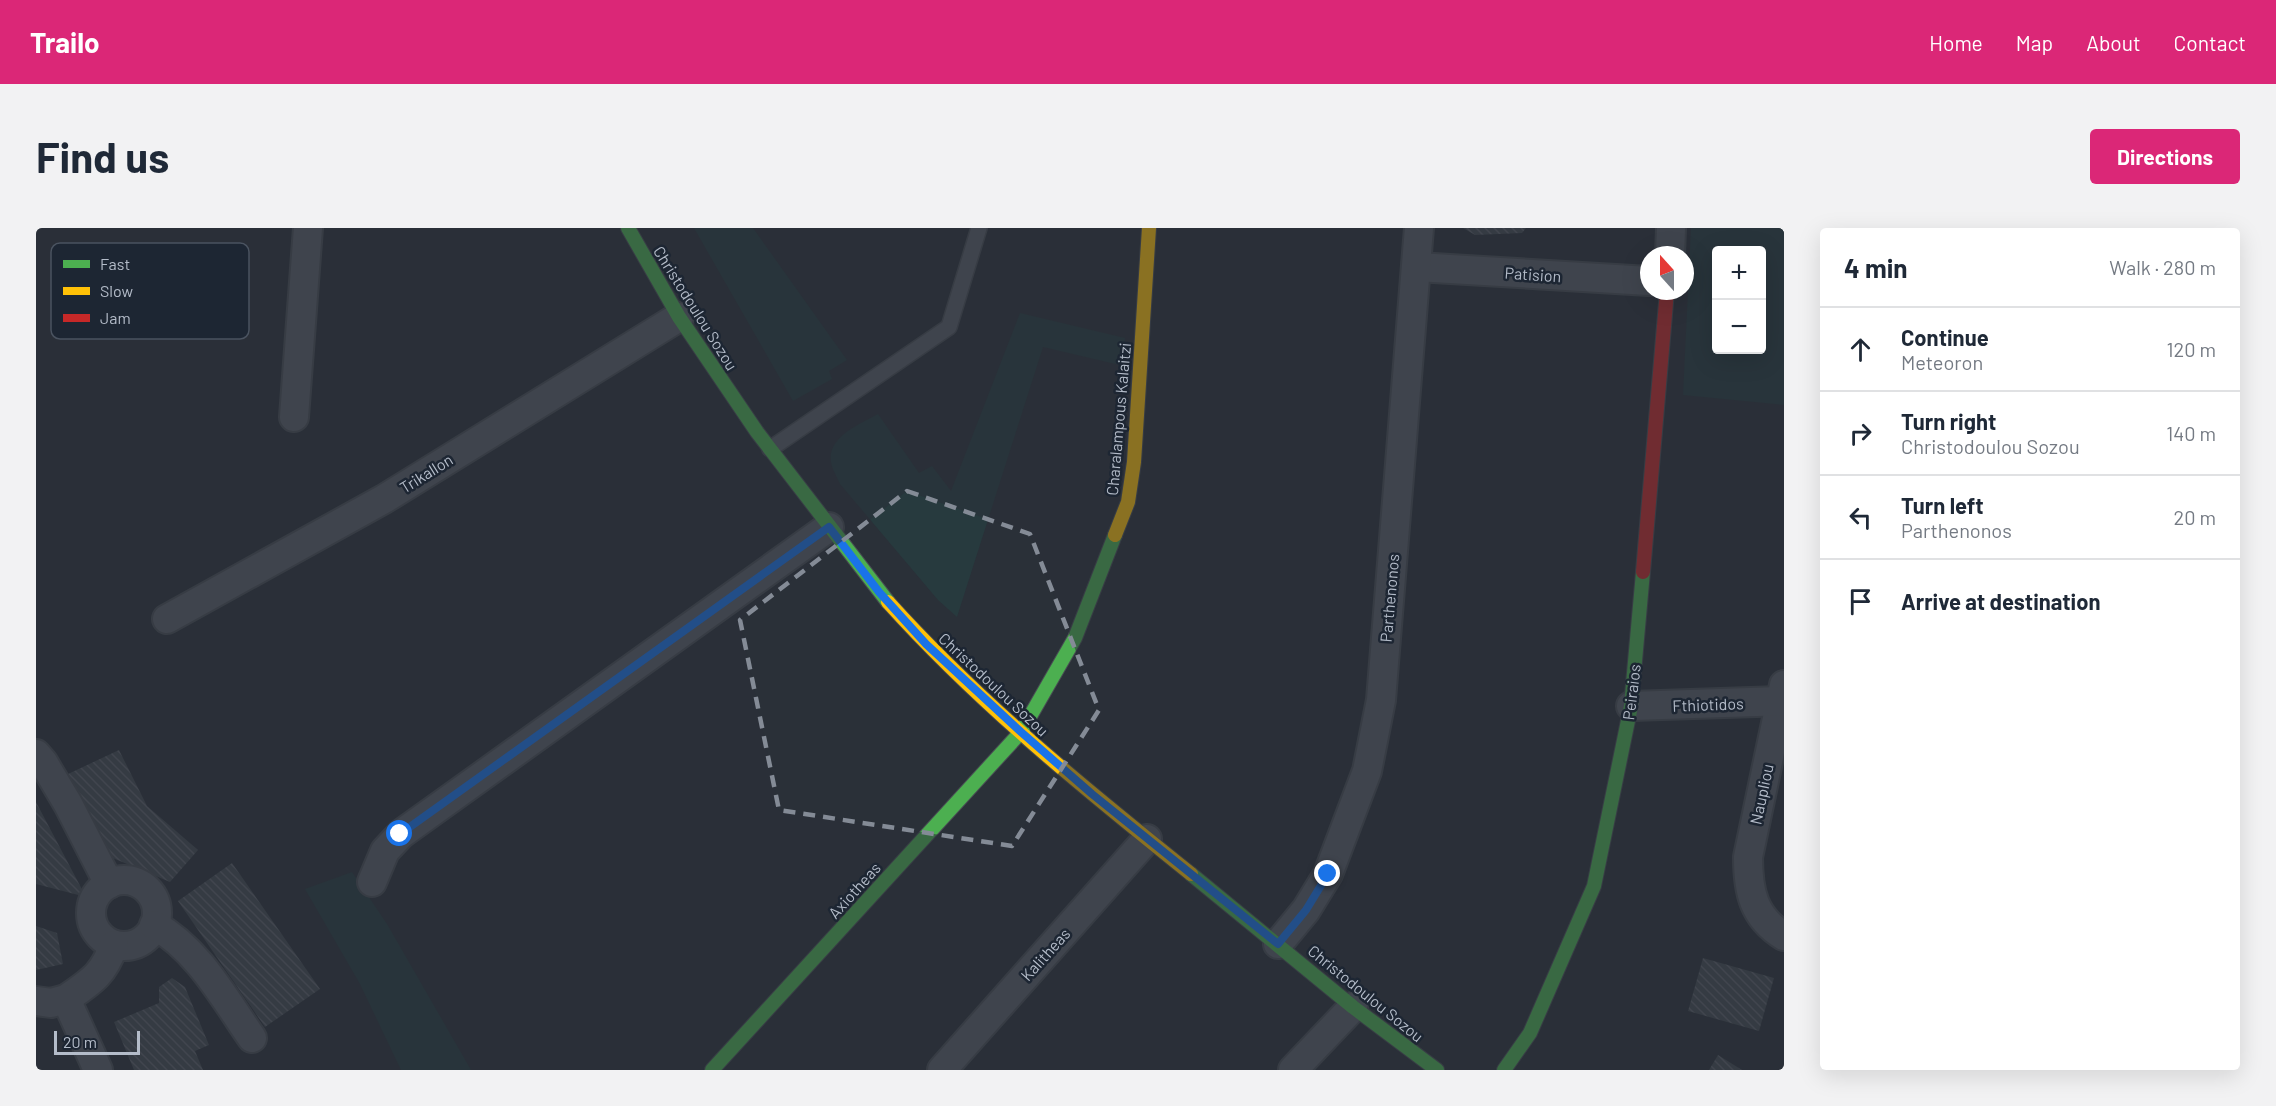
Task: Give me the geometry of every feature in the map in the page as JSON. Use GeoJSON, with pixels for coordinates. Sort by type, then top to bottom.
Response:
{"type":"FeatureCollection","features":[{"type":"Feature","properties":{"kind":"street"},"geometry":{"type":"LineString","coordinates":[[294,417],[308,228]]}},
{"type":"Feature","properties":{"kind":"street","name":"Christodoulou Sozou"},"geometry":{"type":"LineString","coordinates":[[628,228],[679,317],[718,377],[879,592],[926,644],[1021,732],[1147,839],[1353,1007],[1437,1070]]}},
{"type":"Feature","properties":{"kind":"street","name":"Charalampous Kalaitzi"},"geometry":{"type":"LineString","coordinates":[[1021,732],[1075,638],[1128,502],[1134,462],[1149,228]]}},
{"type":"Feature","properties":{"kind":"street","name":"Parthenonos"},"geometry":{"type":"LineString","coordinates":[[1278,944],[1306,910],[1328,874],[1367,771],[1381,700],[1418,267],[1419,228]]}},
{"type":"Feature","properties":{"kind":"street"},"geometry":{"type":"LineString","coordinates":[[1670,246],[1671,228]]}},
{"type":"Feature","properties":{"kind":"street","name":"Patision"},"geometry":{"type":"LineString","coordinates":[[1418,267],[1640,280]]}},
{"type":"Feature","properties":{"kind":"street","name":"Peiraios"},"geometry":{"type":"LineString","coordinates":[[1504,1070],[1530,1033],[1594,886],[1632,706],[1666,300]]}},
{"type":"Feature","properties":{"kind":"street","name":"Trikallon"},"geometry":{"type":"LineString","coordinates":[[167,619],[384,499],[679,317]]}},
{"type":"Feature","properties":{"kind":"street"},"geometry":{"type":"LineString","coordinates":[[372,882],[385,851],[400,834],[829,527]]}},
{"type":"Feature","properties":{"kind":"street","name":"Fthiotidos"},"geometry":{"type":"LineString","coordinates":[[1632,706],[1783,696]]}},
{"type":"Feature","properties":{"kind":"street","name":"Naupliou"},"geometry":{"type":"LineString","coordinates":[[1783,696],[1748,857],[1748,880],[1754,903],[1764,921],[1784,936]]}},
{"type":"Feature","properties":{"kind":"street","name":"Axiotheas"},"geometry":{"type":"LineString","coordinates":[[712,1070],[1021,732]]}},
{"type":"Feature","properties":{"kind":"street"},"geometry":{"type":"LineString","coordinates":[[36,754],[68,804],[109,884]]}},
{"type":"Feature","properties":{"kind":"street","name":"Kalitheas"},"geometry":{"type":"LineString","coordinates":[[942,1070],[1147,839]]}},
{"type":"Feature","properties":{"kind":"street"},"geometry":{"type":"LineString","coordinates":[[126,880],[143,886],[154,900],[157,917],[145,938],[138,943],[114,945],[107,942],[95,929],[91,912],[96,896],[109,884],[126,880]]}},
{"type":"Feature","properties":{"kind":"street"},"geometry":{"type":"LineString","coordinates":[[154,925],[180,942],[203,968],[252,1038]]}},
{"type":"Feature","properties":{"kind":"street"},"geometry":{"type":"LineString","coordinates":[[36,1001],[51,1003],[66,999],[99,974],[107,964],[114,945]]}},
{"type":"Feature","properties":{"kind":"street"},"geometry":{"type":"LineString","coordinates":[[66,999],[98,1070]]}},
{"type":"Feature","properties":{"kind":"street"},"geometry":{"type":"LineString","coordinates":[[1293,1070],[1353,1007]]}},
{"type":"Feature","properties":{"kind":"lane"},"geometry":{"type":"LineString","coordinates":[[770,449],[949,327],[979,228]]}},
{"type":"Feature","properties":{"kind":"highlighted area"},"geometry":{"type":"Polygon","coordinates":[[[907,491],[1030,534],[1099,710],[1012,846],[779,810],[740,620],[907,491]]]}},
{"type":"Feature","properties":{"kind":"green space"},"geometry":{"type":"Polygon","coordinates":[[[694,228],[753,228],[847,360],[829,371],[832,379],[793,401],[694,228]]]}},
{"type":"Feature","properties":{"kind":"green space"},"geometry":{"type":"Polygon","coordinates":[[[1691,228],[1784,228],[1784,405],[1683,395],[1688,300],[1694,300],[1694,246],[1690,246],[1691,228]]]}},
{"type":"Feature","properties":{"kind":"green space"},"geometry":{"type":"Polygon","coordinates":[[[1020,313],[1125,338],[1124,366],[1043,347],[957,617],[938,600],[840,484],[831,462],[831,453],[839,438],[846,432],[878,414],[919,473],[932,466],[951,491],[1020,313]]]}},
{"type":"Feature","properties":{"kind":"green space"},"geometry":{"type":"Polygon","coordinates":[[[352,872],[387,924],[471,1070],[401,1070],[360,984],[305,889],[352,872]]]}},
{"type":"Feature","properties":{"kind":"building"},"geometry":{"type":"Polygon","coordinates":[[[1463,228],[1526,228],[1522,233],[1475,235],[1463,228]]]}},
{"type":"Feature","properties":{"kind":"building"},"geometry":{"type":"Polygon","coordinates":[[[119,750],[147,806],[198,850],[170,882],[108,856],[68,774],[119,750]]]}},
{"type":"Feature","properties":{"kind":"building"},"geometry":{"type":"Polygon","coordinates":[[[36,802],[86,897],[36,884],[36,802]]]}},
{"type":"Feature","properties":{"kind":"building"},"geometry":{"type":"Polygon","coordinates":[[[232,863],[320,989],[265,1027],[178,901],[232,863]]]}},
{"type":"Feature","properties":{"kind":"building"},"geometry":{"type":"Polygon","coordinates":[[[36,926],[57,933],[63,964],[36,970],[36,926]]]}},
{"type":"Feature","properties":{"kind":"building"},"geometry":{"type":"Polygon","coordinates":[[[1703,958],[1774,978],[1759,1031],[1688,1011],[1703,958]]]}},
{"type":"Feature","properties":{"kind":"building"},"geometry":{"type":"Polygon","coordinates":[[[172,978],[185,987],[209,1045],[195,1051],[203,1070],[134,1070],[114,1022],[159,1003],[159,987],[172,978]]]}},
{"type":"Feature","properties":{"kind":"building"},"geometry":{"type":"Polygon","coordinates":[[[1718,1055],[1742,1070],[1709,1070],[1718,1055]]]}},
{"type":"Feature","properties":{"kind":"traffic: fast"},"geometry":{"type":"LineString","coordinates":[[628,228],[679,317],[757,432],[888,602]]}},
{"type":"Feature","properties":{"kind":"traffic: fast"},"geometry":{"type":"LineString","coordinates":[[712,1070],[1021,732],[1075,638],[1115,535]]}},
{"type":"Feature","properties":{"kind":"traffic: fast"},"geometry":{"type":"LineString","coordinates":[[1504,1070],[1530,1033],[1594,886],[1631,706],[1643,572]]}},
{"type":"Feature","properties":{"kind":"traffic: fast"},"geometry":{"type":"LineString","coordinates":[[1191,874],[1353,1007],[1437,1070]]}},
{"type":"Feature","properties":{"kind":"traffic: slow"},"geometry":{"type":"LineString","coordinates":[[1115,535],[1128,502],[1134,462],[1149,228]]}},
{"type":"Feature","properties":{"kind":"traffic: slow"},"geometry":{"type":"LineString","coordinates":[[888,602],[996,710],[1112,810],[1191,874]]}},
{"type":"Feature","properties":{"kind":"traffic: jam"},"geometry":{"type":"LineString","coordinates":[[1643,572],[1666,300]]}},
{"type":"Feature","properties":{"kind":"route"},"geometry":{"type":"LineString","coordinates":[[400,834],[829,527],[879,592],[926,644],[1092,794],[1278,944],[1306,910],[1328,874]]}}]}
